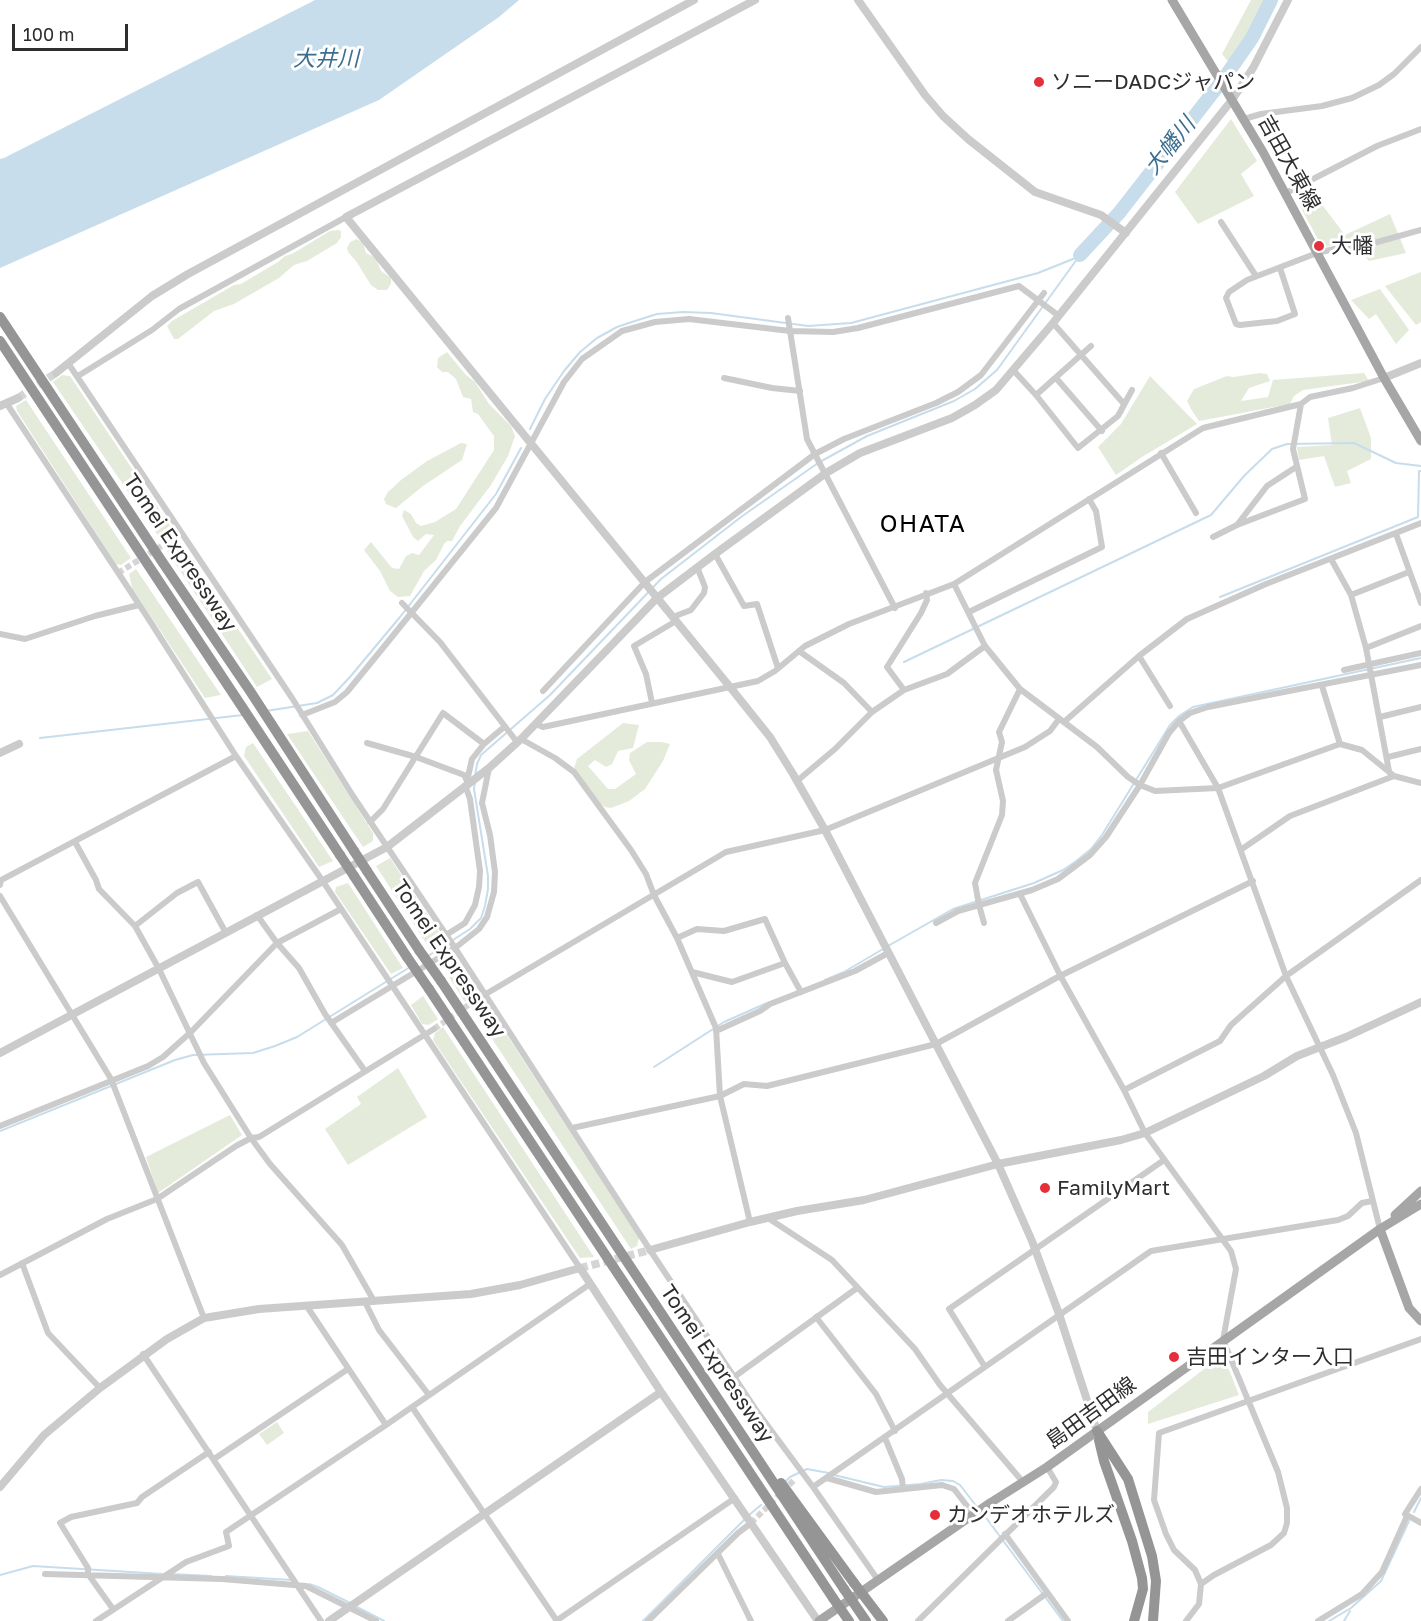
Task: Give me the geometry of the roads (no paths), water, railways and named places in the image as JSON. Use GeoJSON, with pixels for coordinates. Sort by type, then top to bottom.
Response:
{"type":"FeatureCollection","features":[{"type":"Feature","properties":{"kind":"highway","name":"Tomei Expressway"},"geometry":{"type":"LineString","coordinates":[[0,317],[866,1621]]}},
{"type":"Feature","properties":{"kind":"highway","name":"Tomei Expressway"},"geometry":{"type":"LineString","coordinates":[[0,341],[849,1621]]}},
{"type":"Feature","properties":{"kind":"highway"},"geometry":{"type":"LineString","coordinates":[[714,1394],[883,1621]]}},
{"type":"Feature","properties":{"kind":"highway"},"geometry":{"type":"LineString","coordinates":[[1097,1431],[1104,1461],[1132,1541],[1143,1589],[1144,1609],[1141,1621]]}},
{"type":"Feature","properties":{"kind":"highway"},"geometry":{"type":"LineString","coordinates":[[1097,1431],[1128,1479],[1152,1556],[1156,1581],[1153,1621]]}},
{"type":"Feature","properties":{"kind":"highway"},"geometry":{"type":"LineString","coordinates":[[1134,1621],[1143,1589]]}},
{"type":"Feature","properties":{"kind":"main road","name":"吉田大東線"},"geometry":{"type":"LineString","coordinates":[[1172,0],[1286,193],[1384,378],[1421,441]]}},
{"type":"Feature","properties":{"kind":"main road","name":"島田吉田線"},"geometry":{"type":"LineString","coordinates":[[1380,1229],[1421,1191]]}},
{"type":"Feature","properties":{"kind":"main road","name":"島田吉田線"},"geometry":{"type":"LineString","coordinates":[[823,1620],[990,1503],[1047,1467],[1380,1229],[1421,1204]]}},
{"type":"Feature","properties":{"kind":"main road"},"geometry":{"type":"LineString","coordinates":[[1380,1229],[1409,1308],[1421,1321]]}},
{"type":"Feature","properties":{"kind":"street"},"geometry":{"type":"LineString","coordinates":[[56,373],[134,313],[152,296],[188,274],[694,0]]}},
{"type":"Feature","properties":{"kind":"street"},"geometry":{"type":"LineString","coordinates":[[78,376],[152,330],[179,309],[346,217],[755,0]]}},
{"type":"Feature","properties":{"kind":"street"},"geometry":{"type":"LineString","coordinates":[[858,0],[925,95],[943,116],[968,139],[1035,192],[1101,215],[1126,233]]}},
{"type":"Feature","properties":{"kind":"street"},"geometry":{"type":"LineString","coordinates":[[0,1053],[387,847],[489,768],[517,739],[536,724],[657,598],[824,470],[860,453],[952,418],[996,390],[1053,324],[1232,100],[1253,68],[1288,0]]}},
{"type":"Feature","properties":{"kind":"street"},"geometry":{"type":"LineString","coordinates":[[1244,119],[1261,114],[1322,106],[1352,98],[1379,85],[1394,74],[1421,47]]}},
{"type":"Feature","properties":{"kind":"street"},"geometry":{"type":"LineString","coordinates":[[1286,193],[1377,146],[1421,129]]}},
{"type":"Feature","properties":{"kind":"street"},"geometry":{"type":"LineString","coordinates":[[346,217],[770,737],[825,830],[998,1164],[1035,1250],[1059,1314],[1097,1431]]}},
{"type":"Feature","properties":{"kind":"street"},"geometry":{"type":"LineString","coordinates":[[1221,222],[1256,276]]}},
{"type":"Feature","properties":{"kind":"street"},"geometry":{"type":"LineString","coordinates":[[1280,268],[1295,314],[1277,321],[1236,324],[1226,297],[1229,292],[1256,276],[1317,253],[1347,246],[1363,246],[1421,230]]}},
{"type":"Feature","properties":{"kind":"street"},"geometry":{"type":"LineString","coordinates":[[301,713],[335,702],[346,692],[496,508],[564,382],[582,359],[622,331],[655,322],[689,319],[790,330],[833,332],[858,328],[1019,286],[1059,316]]}},
{"type":"Feature","properties":{"kind":"street"},"geometry":{"type":"LineString","coordinates":[[543,691],[645,582],[816,456],[844,439],[936,404],[958,392],[981,375],[1044,293]]}},
{"type":"Feature","properties":{"kind":"street"},"geometry":{"type":"LineString","coordinates":[[788,318],[807,439],[895,608]]}},
{"type":"Feature","properties":{"kind":"street"},"geometry":{"type":"LineString","coordinates":[[1053,324],[1124,404]]}},
{"type":"Feature","properties":{"kind":"street"},"geometry":{"type":"LineString","coordinates":[[1036,395],[1091,346]]}},
{"type":"Feature","properties":{"kind":"street"},"geometry":{"type":"LineString","coordinates":[[68,363],[294,701],[370,822],[455,947],[734,1377],[878,1580]]}},
{"type":"Feature","properties":{"kind":"street"},"geometry":{"type":"LineString","coordinates":[[536,724],[543,727],[758,681],[805,646],[849,624],[954,584],[1203,428],[1301,404],[1310,398],[1353,388],[1421,363]]}},
{"type":"Feature","properties":{"kind":"street"},"geometry":{"type":"LineString","coordinates":[[1014,371],[1078,448],[1118,416],[1132,390]]}},
{"type":"Feature","properties":{"kind":"street"},"geometry":{"type":"LineString","coordinates":[[723,378],[800,392]]}},
{"type":"Feature","properties":{"kind":"street"},"geometry":{"type":"LineString","coordinates":[[1056,378],[1102,430]]}},
{"type":"Feature","properties":{"kind":"street"},"geometry":{"type":"LineString","coordinates":[[18,398],[3,405],[139,605],[236,756],[322,880],[661,1392],[744,1513],[823,1620]]}},
{"type":"Feature","properties":{"kind":"street"},"geometry":{"type":"LineString","coordinates":[[1213,537],[1237,525],[1305,499],[1293,449],[1301,404]]}},
{"type":"Feature","properties":{"kind":"street"},"geometry":{"type":"LineString","coordinates":[[1161,453],[1197,513]]}},
{"type":"Feature","properties":{"kind":"street"},"geometry":{"type":"LineString","coordinates":[[1237,525],[1268,486],[1296,467]]}},
{"type":"Feature","properties":{"kind":"street"},"geometry":{"type":"LineString","coordinates":[[969,612],[1102,547],[1096,511],[1089,498]]}},
{"type":"Feature","properties":{"kind":"street"},"geometry":{"type":"LineString","coordinates":[[474,1001],[726,852],[825,830],[1025,747],[1050,731],[1187,619],[1266,584],[1421,523]]}},
{"type":"Feature","properties":{"kind":"street"},"geometry":{"type":"LineString","coordinates":[[1396,534],[1421,603]]}},
{"type":"Feature","properties":{"kind":"street"},"geometry":{"type":"LineString","coordinates":[[715,554],[744,606],[757,604],[778,668]]}},
{"type":"Feature","properties":{"kind":"street"},"geometry":{"type":"LineString","coordinates":[[1331,559],[1351,595],[1366,648],[1392,774]]}},
{"type":"Feature","properties":{"kind":"street"},"geometry":{"type":"LineString","coordinates":[[652,703],[646,674],[634,646],[674,619],[692,610],[704,593],[705,587],[697,567]]}},
{"type":"Feature","properties":{"kind":"street"},"geometry":{"type":"LineString","coordinates":[[1351,595],[1409,572]]}},
{"type":"Feature","properties":{"kind":"street"},"geometry":{"type":"LineString","coordinates":[[954,584],[985,646],[1020,688],[1097,747],[1128,777],[1155,791],[1218,788],[1340,744],[1362,750],[1392,774],[1421,783]]}},
{"type":"Feature","properties":{"kind":"street"},"geometry":{"type":"LineString","coordinates":[[904,690],[887,667],[921,613],[927,600],[926,593]]}},
{"type":"Feature","properties":{"kind":"street"},"geometry":{"type":"LineString","coordinates":[[403,604],[440,642],[505,728],[517,739],[555,758],[574,772],[646,874],[715,1027],[720,1096],[750,1222]]}},
{"type":"Feature","properties":{"kind":"street"},"geometry":{"type":"LineString","coordinates":[[0,634],[26,639],[95,616],[139,605]]}},
{"type":"Feature","properties":{"kind":"street"},"geometry":{"type":"LineString","coordinates":[[1366,648],[1421,626]]}},
{"type":"Feature","properties":{"kind":"street"},"geometry":{"type":"LineString","coordinates":[[797,781],[822,761],[872,712],[904,690],[947,674],[985,646]]}},
{"type":"Feature","properties":{"kind":"street"},"geometry":{"type":"LineString","coordinates":[[800,651],[844,683],[872,712]]}},
{"type":"Feature","properties":{"kind":"street"},"geometry":{"type":"LineString","coordinates":[[936,923],[958,911],[1020,894],[1058,879],[1090,855],[1106,837],[1169,733],[1190,713],[1208,707],[1322,686],[1421,653]]}},
{"type":"Feature","properties":{"kind":"street"},"geometry":{"type":"LineString","coordinates":[[1139,656],[1170,706]]}},
{"type":"Feature","properties":{"kind":"street"},"geometry":{"type":"LineString","coordinates":[[1344,670],[1421,665]]}},
{"type":"Feature","properties":{"kind":"street"},"geometry":{"type":"LineString","coordinates":[[1322,686],[1340,744]]}},
{"type":"Feature","properties":{"kind":"street"},"geometry":{"type":"LineString","coordinates":[[984,923],[975,883],[1002,815],[1003,801],[996,770],[1002,742],[999,732],[1020,688]]}},
{"type":"Feature","properties":{"kind":"street"},"geometry":{"type":"LineString","coordinates":[[1380,717],[1421,707]]}},
{"type":"Feature","properties":{"kind":"street"},"geometry":{"type":"LineString","coordinates":[[370,822],[383,809],[443,713],[484,744]]}},
{"type":"Feature","properties":{"kind":"street"},"geometry":{"type":"LineString","coordinates":[[1179,722],[1218,788],[1242,849],[1286,976],[1333,1075],[1356,1133],[1380,1229]]}},
{"type":"Feature","properties":{"kind":"street"},"geometry":{"type":"LineString","coordinates":[[467,783],[472,759],[484,744],[505,728]]}},
{"type":"Feature","properties":{"kind":"street"},"geometry":{"type":"LineString","coordinates":[[367,743],[416,757],[464,775],[470,799],[480,871],[479,887],[475,905],[465,923],[447,936]]}},
{"type":"Feature","properties":{"kind":"street"},"geometry":{"type":"LineString","coordinates":[[0,753],[19,744]]}},
{"type":"Feature","properties":{"kind":"street"},"geometry":{"type":"LineString","coordinates":[[1388,757],[1421,749]]}},
{"type":"Feature","properties":{"kind":"street"},"geometry":{"type":"LineString","coordinates":[[0,885],[1,880],[236,756]]}},
{"type":"Feature","properties":{"kind":"street"},"geometry":{"type":"LineString","coordinates":[[331,1022],[455,947],[479,929],[487,917],[492,903],[495,872],[490,835],[482,803],[489,768]]}},
{"type":"Feature","properties":{"kind":"street"},"geometry":{"type":"LineString","coordinates":[[1242,849],[1290,816],[1392,774]]}},
{"type":"Feature","properties":{"kind":"street"},"geometry":{"type":"LineString","coordinates":[[75,842],[99,889],[135,926],[191,1032],[203,1060],[251,1138],[270,1164],[342,1245],[374,1301]]}},
{"type":"Feature","properties":{"kind":"street"},"geometry":{"type":"LineString","coordinates":[[1124,1090],[1220,1041],[1231,1025],[1286,976],[1421,880]]}},
{"type":"Feature","properties":{"kind":"street"},"geometry":{"type":"LineString","coordinates":[[572,1128],[720,1096],[744,1084],[767,1086],[936,1044],[1061,977],[1253,881]]}},
{"type":"Feature","properties":{"kind":"street"},"geometry":{"type":"LineString","coordinates":[[135,926],[177,893],[198,882],[226,933]]}},
{"type":"Feature","properties":{"kind":"street"},"geometry":{"type":"LineString","coordinates":[[1020,894],[1061,977],[1124,1090],[1145,1133],[1231,1251],[1236,1269],[1223,1341],[1278,1473],[1287,1508],[1287,1523],[1284,1533],[1271,1545],[1201,1584]]}},
{"type":"Feature","properties":{"kind":"street"},"geometry":{"type":"LineString","coordinates":[[0,896],[111,1080],[204,1318]]}},
{"type":"Feature","properties":{"kind":"street"},"geometry":{"type":"LineString","coordinates":[[0,1126],[148,1066],[163,1057],[191,1032],[277,943],[341,909]]}},
{"type":"Feature","properties":{"kind":"street"},"geometry":{"type":"LineString","coordinates":[[257,915],[299,968],[325,1014],[365,1071]]}},
{"type":"Feature","properties":{"kind":"street"},"geometry":{"type":"LineString","coordinates":[[676,938],[697,929],[724,931],[765,919],[799,990]]}},
{"type":"Feature","properties":{"kind":"street"},"geometry":{"type":"LineString","coordinates":[[715,1027],[760,1011],[799,990],[855,971],[888,952]]}},
{"type":"Feature","properties":{"kind":"street"},"geometry":{"type":"LineString","coordinates":[[692,972],[732,981],[785,963]]}},
{"type":"Feature","properties":{"kind":"street"},"geometry":{"type":"LineString","coordinates":[[650,1250],[750,1222],[797,1211],[864,1200],[998,1164],[1121,1140],[1145,1133],[1241,1087],[1297,1056],[1346,1037],[1421,1002]]}},
{"type":"Feature","properties":{"kind":"street"},"geometry":{"type":"LineString","coordinates":[[0,1275],[107,1219],[156,1199],[236,1146],[251,1138],[259,1137],[434,1029]]}},
{"type":"Feature","properties":{"kind":"street"},"geometry":{"type":"LineString","coordinates":[[984,1367],[949,1309],[1164,1160]]}},
{"type":"Feature","properties":{"kind":"street"},"geometry":{"type":"LineString","coordinates":[[813,1487],[1151,1251],[1338,1220],[1348,1216],[1362,1203],[1372,1201]]}},
{"type":"Feature","properties":{"kind":"street"},"geometry":{"type":"LineString","coordinates":[[768,1218],[832,1260],[915,1348],[940,1385],[1023,1482]]}},
{"type":"Feature","properties":{"kind":"street"},"geometry":{"type":"LineString","coordinates":[[22,1263],[48,1332],[100,1388]]}},
{"type":"Feature","properties":{"kind":"street"},"geometry":{"type":"LineString","coordinates":[[0,1487],[44,1435],[100,1388],[143,1354],[204,1318],[259,1309],[471,1294],[520,1286],[580,1268]]}},
{"type":"Feature","properties":{"kind":"street"},"geometry":{"type":"LineString","coordinates":[[96,1621],[186,1562],[228,1546],[226,1532],[590,1284]]}},
{"type":"Feature","properties":{"kind":"street"},"geometry":{"type":"LineString","coordinates":[[734,1377],[857,1288]]}},
{"type":"Feature","properties":{"kind":"street"},"geometry":{"type":"LineString","coordinates":[[365,1302],[379,1330],[429,1395]]}},
{"type":"Feature","properties":{"kind":"street"},"geometry":{"type":"LineString","coordinates":[[306,1305],[386,1425]]}},
{"type":"Feature","properties":{"kind":"street"},"geometry":{"type":"LineString","coordinates":[[816,1317],[876,1394],[895,1431]]}},
{"type":"Feature","properties":{"kind":"street"},"geometry":{"type":"LineString","coordinates":[[1188,1620],[1199,1604],[1201,1584],[1195,1570],[1174,1550],[1154,1500],[1159,1433],[1421,1339]]}},
{"type":"Feature","properties":{"kind":"street"},"geometry":{"type":"LineString","coordinates":[[143,1354],[321,1621]]}},
{"type":"Feature","properties":{"kind":"street"},"geometry":{"type":"LineString","coordinates":[[214,1459],[348,1370]]}},
{"type":"Feature","properties":{"kind":"street"},"geometry":{"type":"LineString","coordinates":[[328,1621],[661,1392]]}},
{"type":"Feature","properties":{"kind":"street"},"geometry":{"type":"LineString","coordinates":[[412,1407],[557,1621],[735,1498]]}},
{"type":"Feature","properties":{"kind":"street"},"geometry":{"type":"LineString","coordinates":[[885,1438],[902,1480],[903,1489]]}},
{"type":"Feature","properties":{"kind":"street"},"geometry":{"type":"LineString","coordinates":[[113,1610],[60,1523],[71,1516],[137,1503],[142,1497],[209,1452]]}},
{"type":"Feature","properties":{"kind":"street"},"geometry":{"type":"LineString","coordinates":[[918,1621],[1054,1487],[1056,1482],[1047,1467]]}},
{"type":"Feature","properties":{"kind":"street"},"geometry":{"type":"LineString","coordinates":[[795,1479],[804,1475]]}},
{"type":"Feature","properties":{"kind":"street"},"geometry":{"type":"LineString","coordinates":[[827,1477],[876,1492],[942,1485],[954,1489],[975,1514]]}},
{"type":"Feature","properties":{"kind":"street"},"geometry":{"type":"LineString","coordinates":[[1318,1621],[1362,1594],[1382,1572],[1406,1514],[1421,1489]]}},
{"type":"Feature","properties":{"kind":"street"},"geometry":{"type":"LineString","coordinates":[[1407,1516],[1421,1523]]}},
{"type":"Feature","properties":{"kind":"street"},"geometry":{"type":"LineString","coordinates":[[648,1621],[751,1522]]}},
{"type":"Feature","properties":{"kind":"street"},"geometry":{"type":"LineString","coordinates":[[1004,1535],[1068,1621]]}},
{"type":"Feature","properties":{"kind":"street"},"geometry":{"type":"LineString","coordinates":[[718,1554],[750,1621]]}},
{"type":"Feature","properties":{"kind":"street"},"geometry":{"type":"LineString","coordinates":[[45,1574],[88,1572],[159,1578],[297,1584],[306,1586],[376,1621]]}},
{"type":"Feature","properties":{"kind":"street"},"geometry":{"type":"LineString","coordinates":[[1008,1621],[1047,1594]]}},
{"type":"Feature","properties":{"kind":"water","name":"大井川"},"geometry":{"type":"Polygon","coordinates":[[[315,0],[519,0],[499,17],[379,100],[0,268],[0,159],[315,0]]]}},
{"type":"Feature","properties":{"kind":"waterway","name":"大幡川"},"geometry":{"type":"LineString","coordinates":[[1080,255],[1119,213],[1225,77],[1252,38],[1271,0]]}},
{"type":"Feature","properties":{"kind":"waterway"},"geometry":{"type":"LineString","coordinates":[[475,776],[481,755],[550,695],[661,579],[741,517],[818,463],[867,436],[954,401],[975,389],[997,370],[1080,255]]}},
{"type":"Feature","properties":{"kind":"waterway"},"geometry":{"type":"LineString","coordinates":[[530,429],[545,399],[580,352],[597,338],[617,327],[657,314],[711,313],[808,326],[851,323],[1038,273],[1078,257]]}},
{"type":"Feature","properties":{"kind":"waterway"},"geometry":{"type":"LineString","coordinates":[[904,662],[1211,515],[1244,476],[1272,449],[1287,444],[1354,443],[1396,463],[1421,466]]}},
{"type":"Feature","properties":{"kind":"waterway"},"geometry":{"type":"LineString","coordinates":[[266,711],[317,703],[333,695],[400,617],[496,494],[521,448]]}},
{"type":"Feature","properties":{"kind":"waterway"},"geometry":{"type":"LineString","coordinates":[[1220,597],[1418,517],[1419,471],[1421,471]]}},
{"type":"Feature","properties":{"kind":"waterway"},"geometry":{"type":"LineString","coordinates":[[888,946],[953,909],[1034,883],[1075,862],[1091,849],[1102,835],[1170,725],[1193,707],[1421,658]]}},
{"type":"Feature","properties":{"kind":"waterway"},"geometry":{"type":"LineString","coordinates":[[40,738],[243,715]]}},
{"type":"Feature","properties":{"kind":"waterway"},"geometry":{"type":"LineString","coordinates":[[428,956],[470,929],[481,918],[485,906],[488,876],[474,789],[475,782]]}},
{"type":"Feature","properties":{"kind":"waterway"},"geometry":{"type":"LineString","coordinates":[[825,980],[844,972],[883,949]]}},
{"type":"Feature","properties":{"kind":"waterway"},"geometry":{"type":"LineString","coordinates":[[0,1131],[175,1060],[193,1055],[253,1053],[275,1046],[297,1037],[410,967]]}},
{"type":"Feature","properties":{"kind":"waterway"},"geometry":{"type":"LineString","coordinates":[[654,1067],[724,1022],[767,1003]]}},
{"type":"Feature","properties":{"kind":"waterway"},"geometry":{"type":"LineString","coordinates":[[785,1482],[807,1469],[829,1473]]}},
{"type":"Feature","properties":{"kind":"waterway"},"geometry":{"type":"LineString","coordinates":[[834,1475],[884,1487],[941,1480],[953,1481],[960,1485],[977,1507]]}},
{"type":"Feature","properties":{"kind":"waterway"},"geometry":{"type":"LineString","coordinates":[[1414,1512],[1421,1498]]}},
{"type":"Feature","properties":{"kind":"waterway"},"geometry":{"type":"LineString","coordinates":[[749,1515],[761,1505]]}},
{"type":"Feature","properties":{"kind":"waterway"},"geometry":{"type":"LineString","coordinates":[[981,1511],[1063,1621]]}},
{"type":"Feature","properties":{"kind":"waterway"},"geometry":{"type":"LineString","coordinates":[[643,1621],[745,1519]]}},
{"type":"Feature","properties":{"kind":"waterway"},"geometry":{"type":"LineString","coordinates":[[1329,1621],[1351,1608],[1381,1581],[1409,1521]]}},
{"type":"Feature","properties":{"kind":"waterway"},"geometry":{"type":"LineString","coordinates":[[0,1575],[33,1566],[163,1574]]}},
{"type":"Feature","properties":{"kind":"waterway"},"geometry":{"type":"LineString","coordinates":[[172,1574],[211,1576]]}},
{"type":"Feature","properties":{"kind":"waterway"},"geometry":{"type":"LineString","coordinates":[[226,1576],[292,1580]]}},
{"type":"Feature","properties":{"kind":"waterway"},"geometry":{"type":"LineString","coordinates":[[309,1584],[350,1603]]}},
{"type":"Feature","properties":{"kind":"waterway"},"geometry":{"type":"LineString","coordinates":[[355,1606],[384,1621]]}},
{"type":"Feature","properties":{"kind":"waterway"},"geometry":{"type":"LineString","coordinates":[[1344,1621],[1350,1611]]}},
{"type":"Feature","properties":{"kind":"tunnel"},"geometry":{"type":"LineString","coordinates":[[18,398],[56,373]]}},
{"type":"Feature","properties":{"kind":"tunnel"},"geometry":{"type":"LineString","coordinates":[[118,573],[181,534]]}},
{"type":"Feature","properties":{"kind":"tunnel"},"geometry":{"type":"LineString","coordinates":[[434,1029],[474,1001]]}},
{"type":"Feature","properties":{"kind":"tunnel"},"geometry":{"type":"LineString","coordinates":[[580,1268],[650,1250]]}},
{"type":"Feature","properties":{"kind":"tunnel"},"geometry":{"type":"LineString","coordinates":[[751,1523],[795,1479]]}},
{"type":"Feature","properties":{"kind":"place","name":"ソニーDADCジャパン"},"geometry":{"type":"Point","coordinates":[1039,82]}},
{"type":"Feature","properties":{"kind":"place","name":"大幡"},"geometry":{"type":"Point","coordinates":[1319,246]}},
{"type":"Feature","properties":{"kind":"place","name":"FamilyMart"},"geometry":{"type":"Point","coordinates":[1045,1188]}},
{"type":"Feature","properties":{"kind":"place","name":"吉田インター入口"},"geometry":{"type":"Point","coordinates":[1174,1357]}},
{"type":"Feature","properties":{"kind":"place","name":"カンデオホテルズ"},"geometry":{"type":"Point","coordinates":[935,1515]}},
{"type":"Feature","properties":{"kind":"district","name":"OHATA"},"geometry":{"type":"Point","coordinates":[923,524]}}]}
